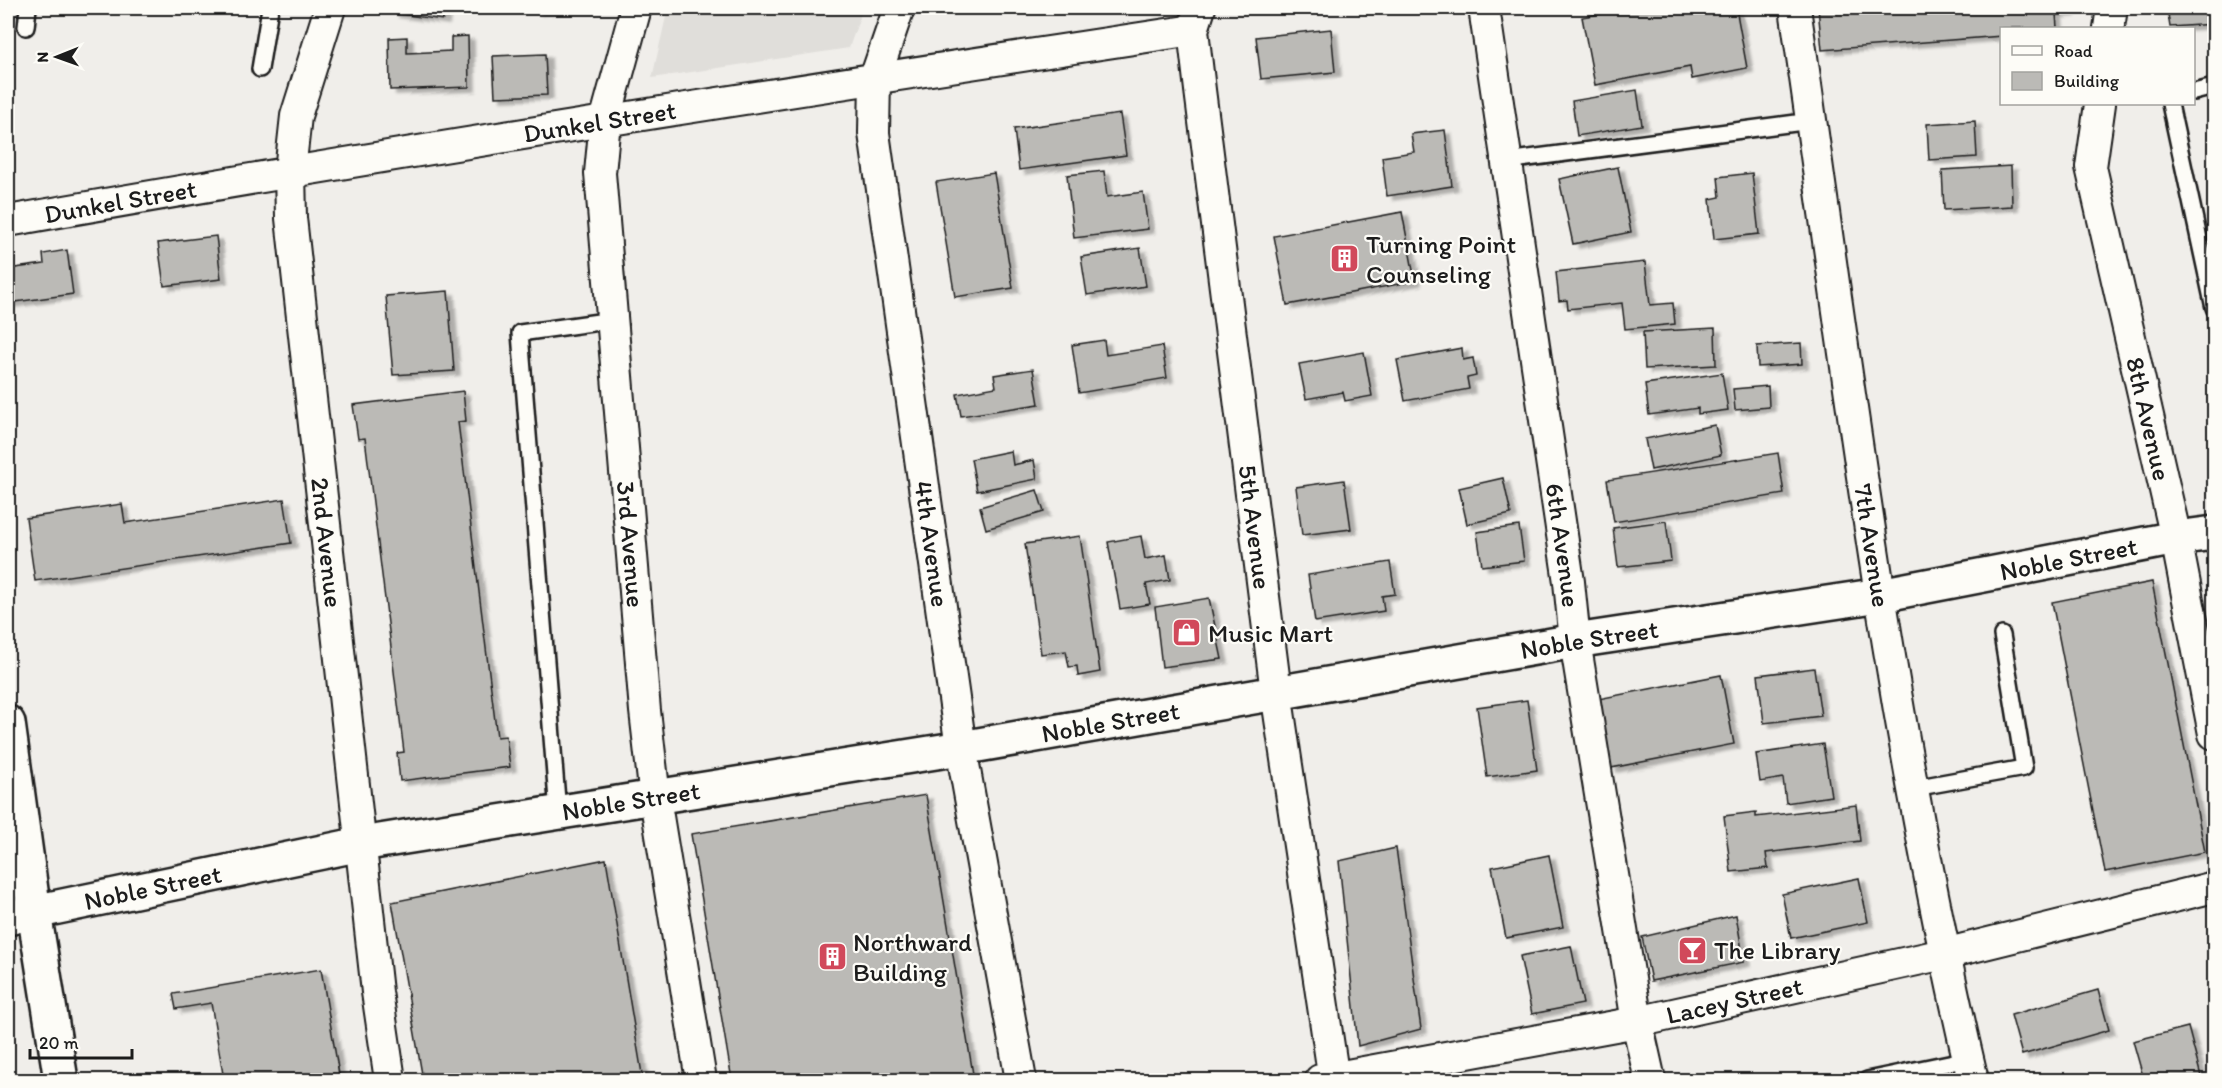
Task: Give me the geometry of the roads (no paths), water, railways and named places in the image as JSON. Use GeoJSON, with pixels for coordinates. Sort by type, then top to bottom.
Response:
{"type":"FeatureCollection","features":[{"type":"Feature","properties":{"kind":"street","name":"2nd Avenue"},"geometry":{"type":"LineString","coordinates":[[330,8],[296,116],[290,171],[292,230],[377,992],[390,1080]]}},
{"type":"Feature","properties":{"kind":"street","name":"3rd Avenue"},"geometry":{"type":"LineString","coordinates":[[636,8],[605,121],[600,173],[645,711],[655,798],[701,1080]]}},
{"type":"Feature","properties":{"kind":"street","name":"4th Avenue"},"geometry":{"type":"LineString","coordinates":[[899,8],[875,78],[874,134],[961,748],[1021,1080]]}},
{"type":"Feature","properties":{"kind":"street","name":"6th Avenue"},"geometry":{"type":"LineString","coordinates":[[1484,8],[1567,570],[1575,641],[1637,1022],[1650,1080]]}},
{"type":"Feature","properties":{"kind":"street","name":"7th Avenue"},"geometry":{"type":"LineString","coordinates":[[1795,8],[1880,596],[1944,954],[1970,1070]]}},
{"type":"Feature","properties":{"kind":"street"},"geometry":{"type":"LineString","coordinates":[[2109,27],[2112,8]]}},
{"type":"Feature","properties":{"kind":"street","name":"Dunkel Street"},"geometry":{"type":"LineString","coordinates":[[8,221],[290,171],[875,78],[1196,19]]}},
{"type":"Feature","properties":{"kind":"street","name":"5th Avenue"},"geometry":{"type":"LineString","coordinates":[[1196,19],[1276,692],[1329,1079]]}},
{"type":"Feature","properties":{"kind":"street","name":"8th Avenue"},"geometry":{"type":"LineString","coordinates":[[2100,105],[2091,166],[2176,538],[2214,734]]}},
{"type":"Feature","properties":{"kind":"street","name":"Noble Street"},"geometry":{"type":"LineString","coordinates":[[21,915],[360,844],[961,748],[1575,641],[1880,596],[2176,538],[2214,533]]}},
{"type":"Feature","properties":{"kind":"street"},"geometry":{"type":"LineString","coordinates":[[8,723],[21,915],[61,1080]]}},
{"type":"Feature","properties":{"kind":"street","name":"Lacey Street"},"geometry":{"type":"LineString","coordinates":[[1329,1079],[1637,1022],[1944,954],[2214,887]]}},
{"type":"Feature","properties":{"kind":"lane"},"geometry":{"type":"LineString","coordinates":[[26,27],[28,8]]}},
{"type":"Feature","properties":{"kind":"lane"},"geometry":{"type":"LineString","coordinates":[[260,69],[270,8]]}},
{"type":"Feature","properties":{"kind":"lane"},"geometry":{"type":"LineString","coordinates":[[2195,92],[2214,87]]}},
{"type":"Feature","properties":{"kind":"lane"},"geometry":{"type":"LineString","coordinates":[[2170,105],[2214,308]]}},
{"type":"Feature","properties":{"kind":"lane"},"geometry":{"type":"LineString","coordinates":[[1506,161],[1811,122]]}},
{"type":"Feature","properties":{"kind":"lane"},"geometry":{"type":"LineString","coordinates":[[558,813],[520,333],[613,320]]}},
{"type":"Feature","properties":{"kind":"lane"},"geometry":{"type":"LineString","coordinates":[[1914,788],[2024,768],[2002,635]]}},
{"type":"Feature","properties":{"kind":"lane"},"geometry":{"type":"LineString","coordinates":[[1867,1080],[1970,1070]]}},
{"type":"Feature","properties":{"kind":"place","name":"Turning Point Counseling"},"geometry":{"type":"Point","coordinates":[1345,259]}},
{"type":"Feature","properties":{"kind":"place","name":"Music Mart"},"geometry":{"type":"Point","coordinates":[1187,633]}},
{"type":"Feature","properties":{"kind":"place","name":"The Library"},"geometry":{"type":"Point","coordinates":[1693,950]}},
{"type":"Feature","properties":{"kind":"place","name":"Northward Building"},"geometry":{"type":"Point","coordinates":[832,957]}}]}
